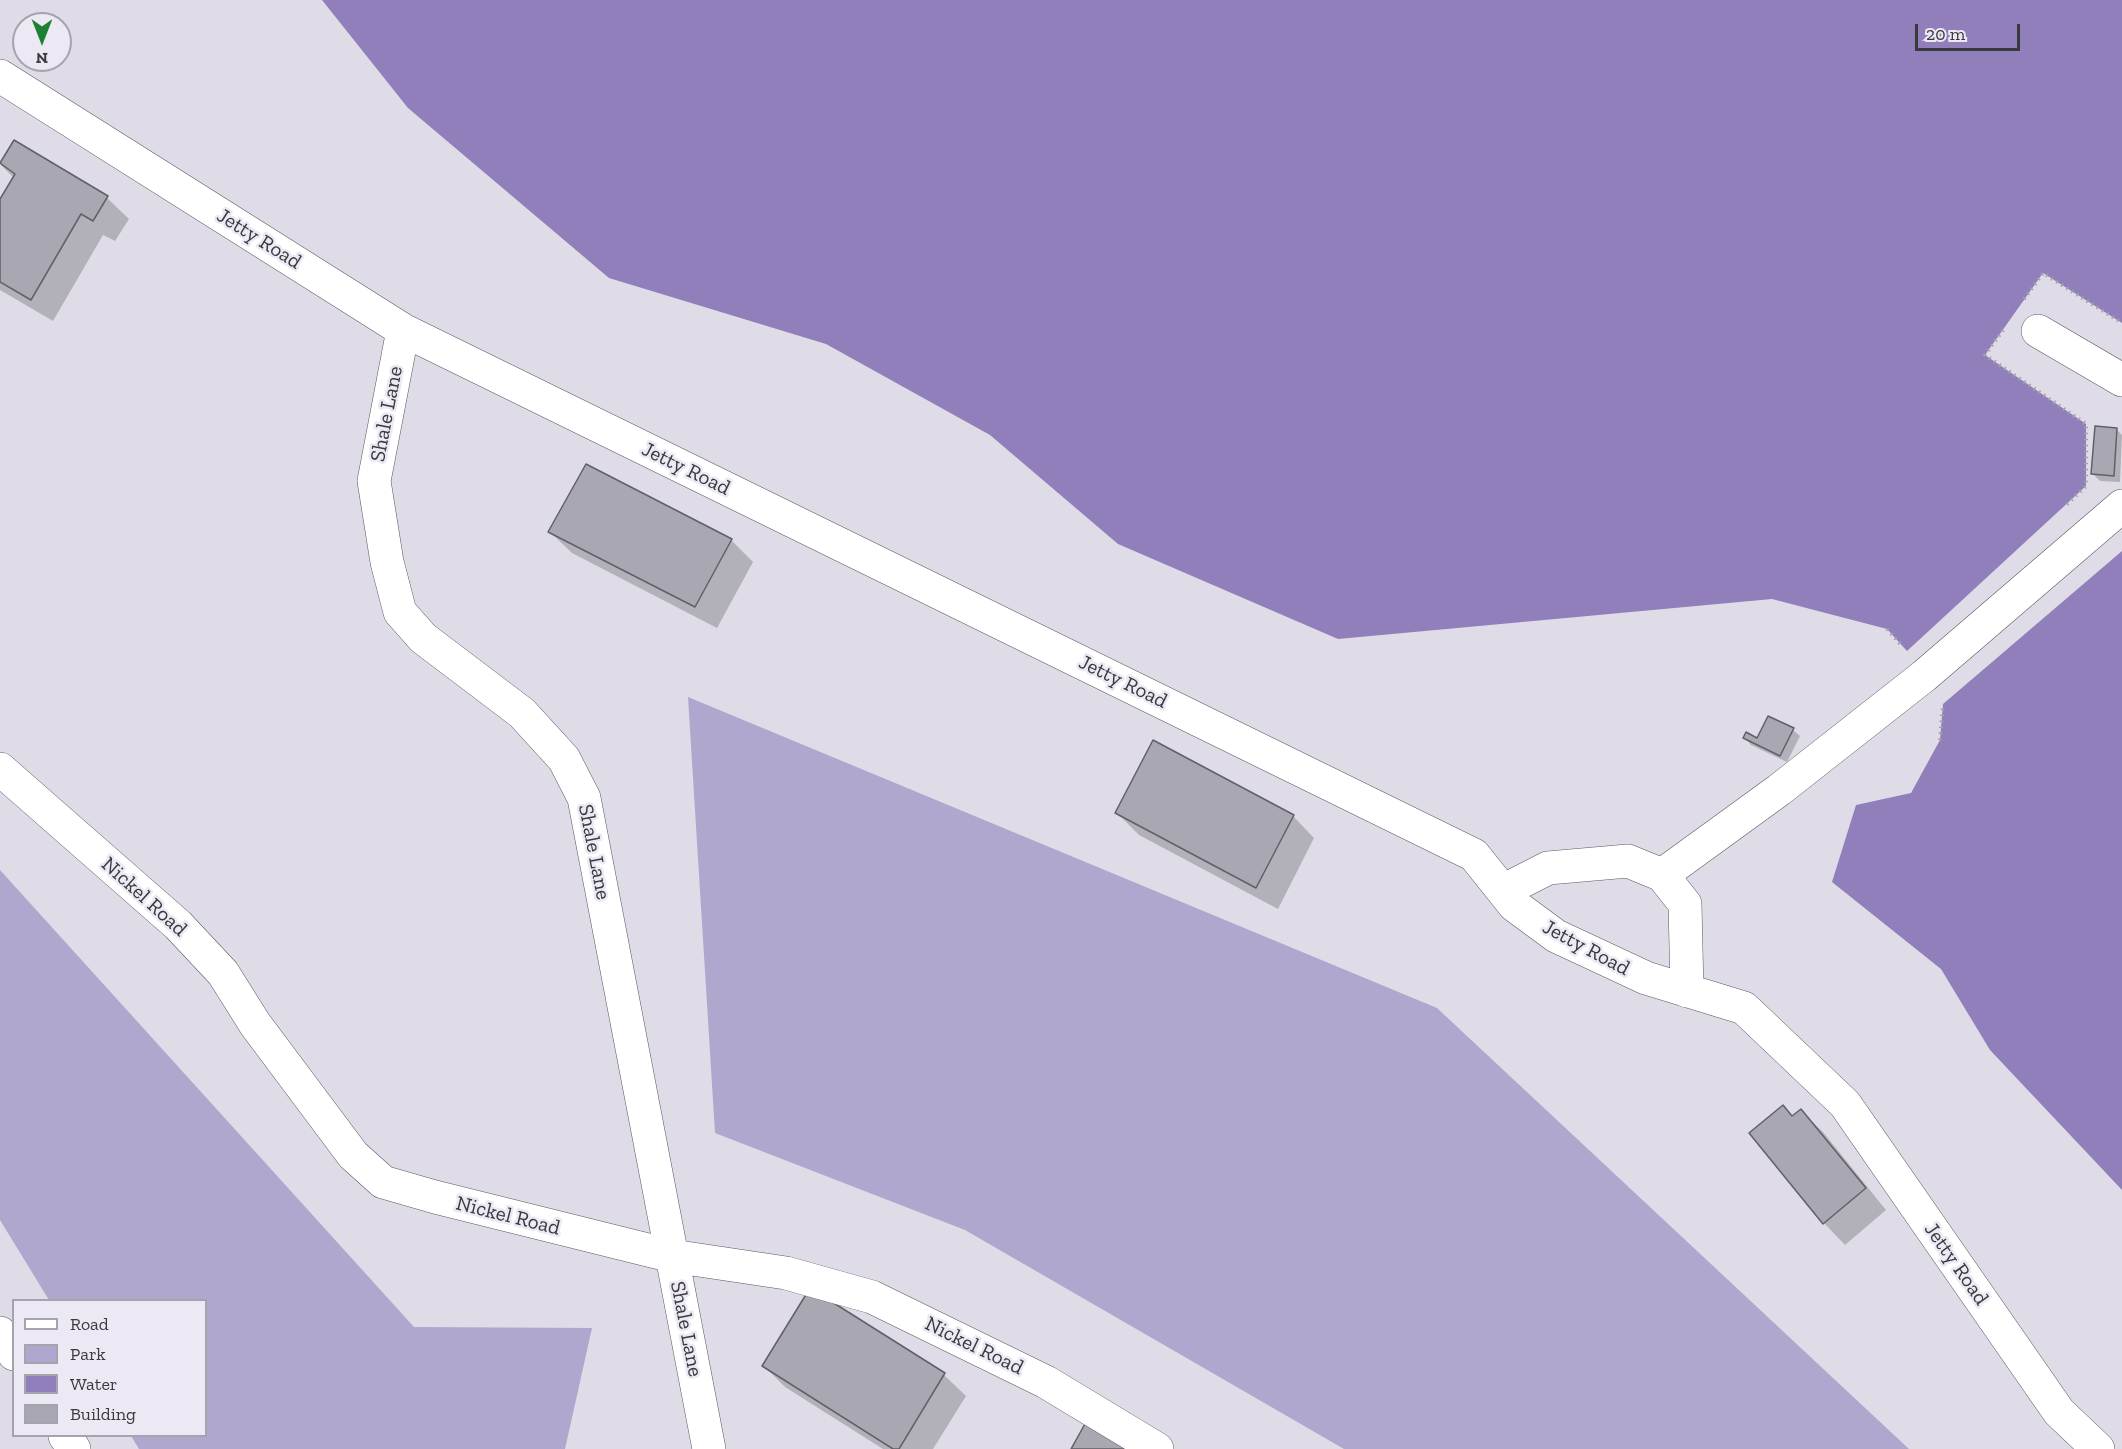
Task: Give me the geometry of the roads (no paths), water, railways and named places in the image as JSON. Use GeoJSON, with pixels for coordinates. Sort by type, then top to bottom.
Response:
{"type":"FeatureCollection","features":[{"type":"Feature","properties":{"kind":"lane","name":"Jetty Road"},"geometry":{"type":"LineString","coordinates":[[0,75],[403,330],[1474,855],[1514,905],[1556,936],[1646,978],[1744,1008],[1845,1104],[2059,1412],[2098,1449]]}},
{"type":"Feature","properties":{"kind":"lane","name":"Shale Lane"},"geometry":{"type":"LineString","coordinates":[[403,330],[374,481],[387,562],[400,612],[423,638],[522,713],[564,759],[584,798],[710,1449]]}},
{"type":"Feature","properties":{"kind":"lane"},"geometry":{"type":"LineString","coordinates":[[2038,331],[2122,380]]}},
{"type":"Feature","properties":{"kind":"lane"},"geometry":{"type":"LineString","coordinates":[[1662,875],[1779,790],[1924,676],[2122,506]]}},
{"type":"Feature","properties":{"kind":"lane","name":"Nickel Road"},"geometry":{"type":"LineString","coordinates":[[0,769],[178,925],[224,972],[255,1024],[353,1155],[383,1182],[672,1256],[786,1273],[872,1297],[1046,1382],[1157,1449]]}},
{"type":"Feature","properties":{"kind":"lane"},"geometry":{"type":"LineString","coordinates":[[1503,891],[1548,868],[1628,861],[1662,875],[1685,904],[1688,991]]}},
{"type":"Feature","properties":{"kind":"lane"},"geometry":{"type":"LineString","coordinates":[[0,1333],[12,1351]]}},
{"type":"Feature","properties":{"kind":"water"},"geometry":{"type":"Polygon","coordinates":[[[322,0],[2122,0],[2122,323],[2043,273],[1985,355],[2086,424],[2086,486],[1907,651],[1887,629],[1772,599],[1338,639],[1118,544],[990,435],[826,344],[609,278],[408,108],[322,0]]]}},
{"type":"Feature","properties":{"kind":"water"},"geometry":{"type":"Polygon","coordinates":[[[2122,551],[2122,1190],[1990,1050],[1941,969],[1832,882],[1856,805],[1911,793],[1940,740],[1943,704],[2122,551]]]}}]}
